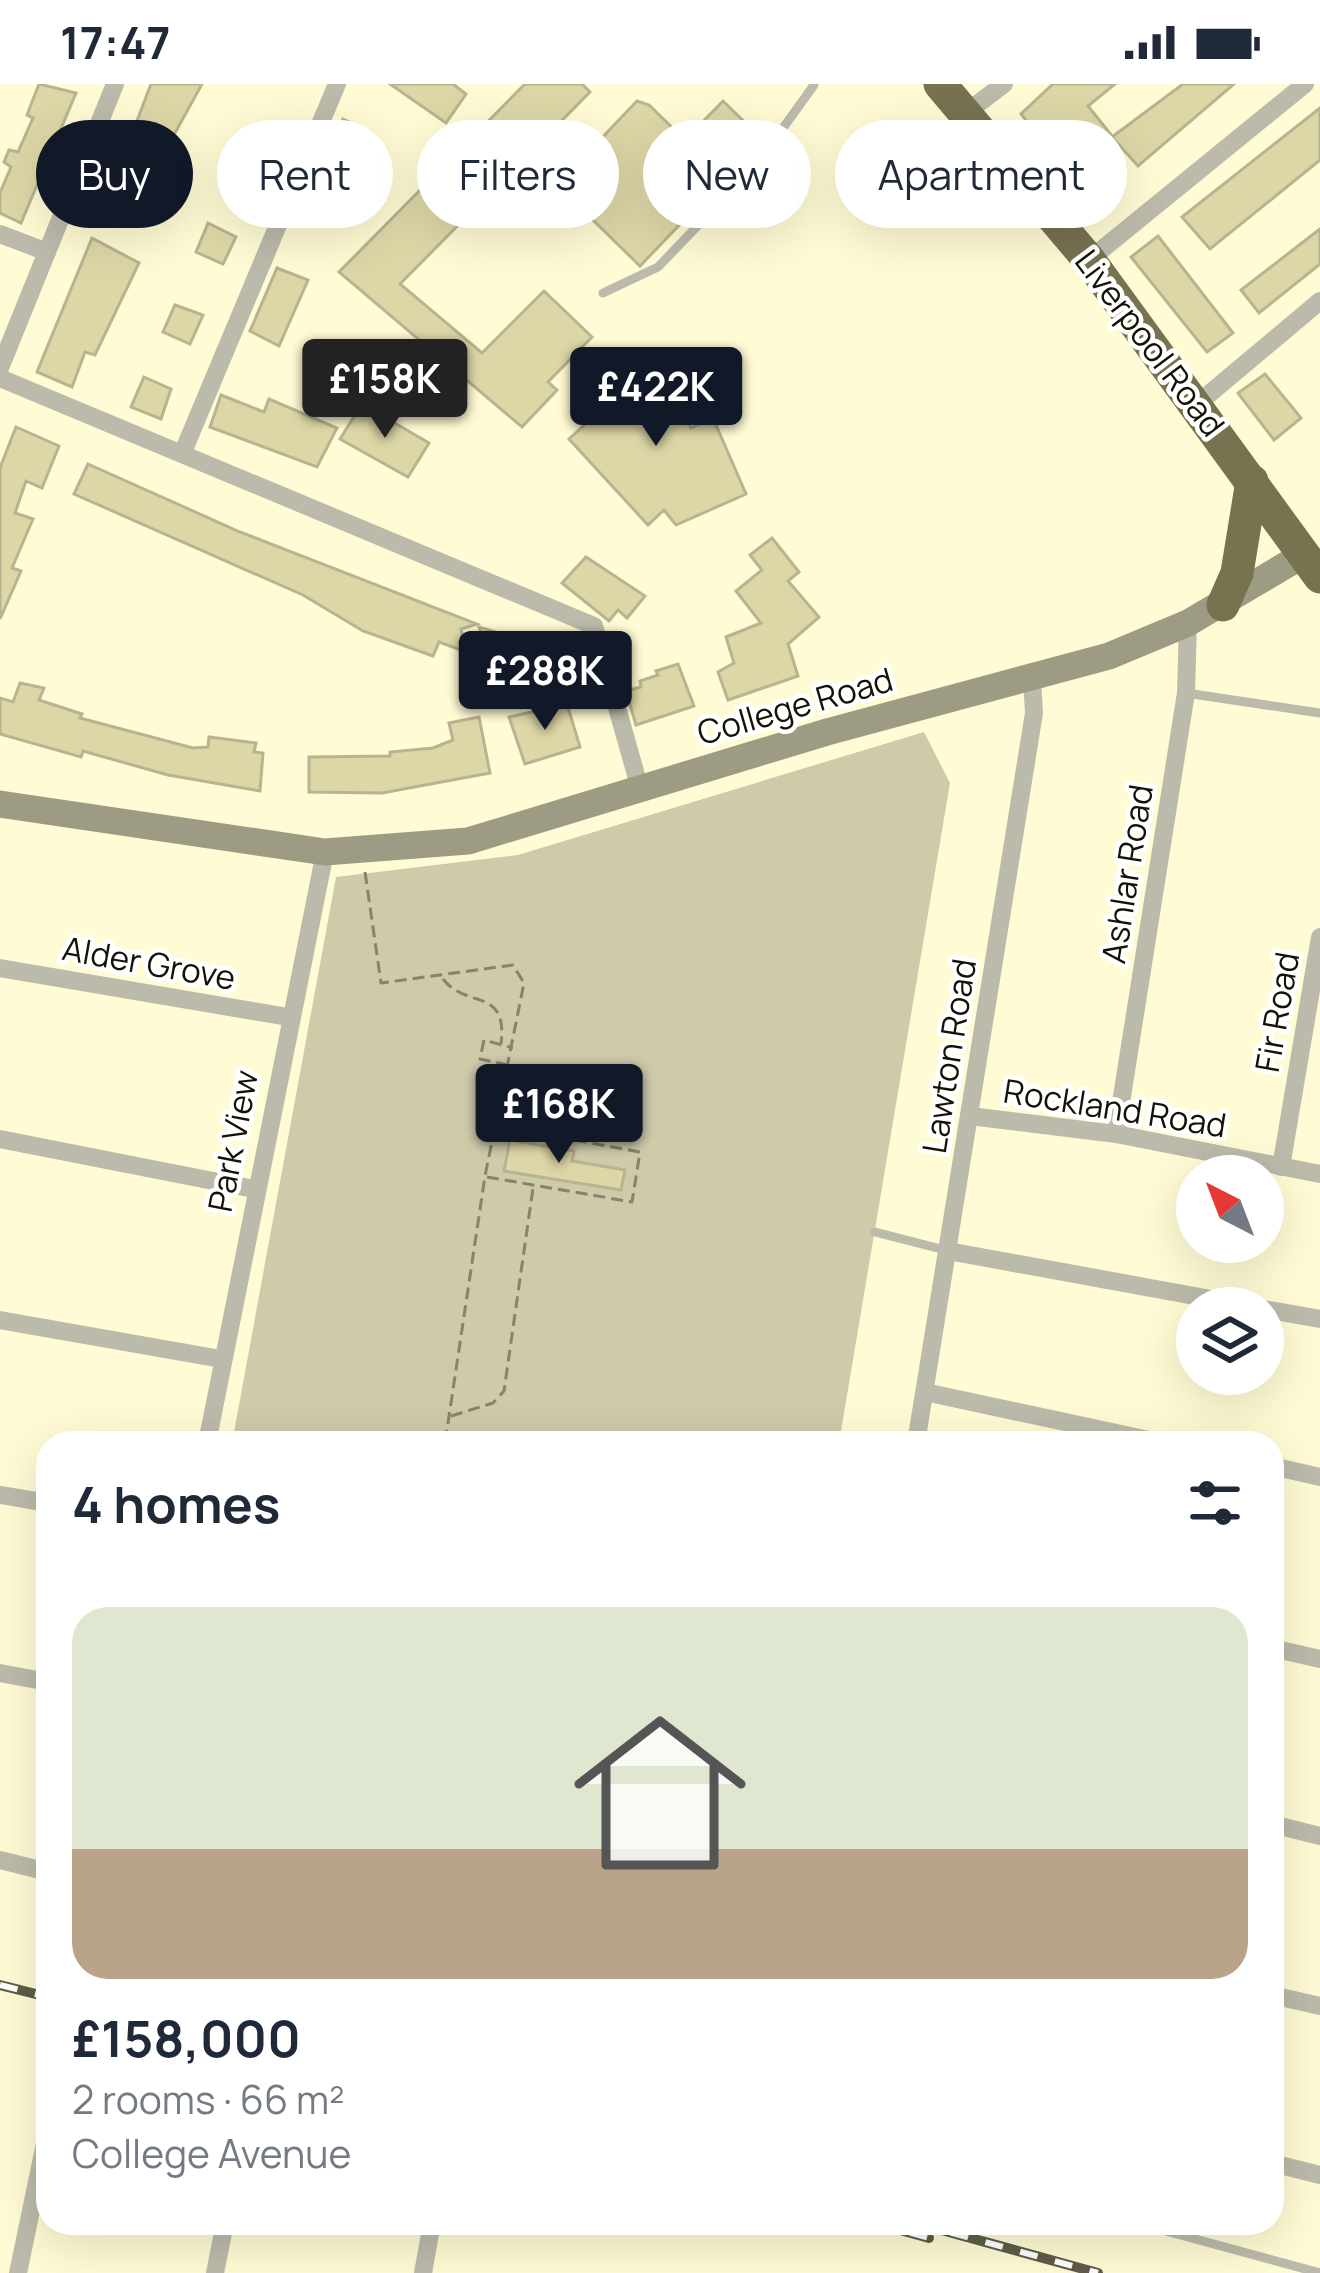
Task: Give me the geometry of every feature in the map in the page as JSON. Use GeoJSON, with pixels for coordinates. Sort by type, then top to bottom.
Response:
{"type":"FeatureCollection","features":[{"type":"Feature","properties":{"kind":"highway","name":"Liverpool Road"},"geometry":{"type":"LineString","coordinates":[[940,84],[1089,260],[1314,558]]}},
{"type":"Feature","properties":{"kind":"highway"},"geometry":{"type":"LineString","coordinates":[[1222,605],[1237,574],[1252,481]]}},
{"type":"Feature","properties":{"kind":"street"},"geometry":{"type":"LineString","coordinates":[[0,368],[114,84]]}},
{"type":"Feature","properties":{"kind":"street"},"geometry":{"type":"LineString","coordinates":[[182,452],[337,84]]}},
{"type":"Feature","properties":{"kind":"street"},"geometry":{"type":"LineString","coordinates":[[968,112],[1004,84]]}},
{"type":"Feature","properties":{"kind":"street"},"geometry":{"type":"LineString","coordinates":[[1089,260],[1305,84]]}},
{"type":"Feature","properties":{"kind":"street"},"geometry":{"type":"LineString","coordinates":[[0,233],[47,252]]}},
{"type":"Feature","properties":{"kind":"street"},"geometry":{"type":"LineString","coordinates":[[1196,405],[1320,301]]}},
{"type":"Feature","properties":{"kind":"street"},"geometry":{"type":"LineString","coordinates":[[0,378],[593,626],[640,788]]}},
{"type":"Feature","properties":{"kind":"street","name":"College Road"},"geometry":{"type":"LineString","coordinates":[[0,804],[325,852],[361,853],[468,841],[827,732],[1109,656],[1188,623],[1314,558]]}},
{"type":"Feature","properties":{"kind":"street","name":"Ashlar Road"},"geometry":{"type":"LineString","coordinates":[[1116,1134],[1186,693],[1188,623]]}},
{"type":"Feature","properties":{"kind":"street","name":"Lawton Road"},"geometry":{"type":"LineString","coordinates":[[918,1431],[1034,712],[1033,679]]}},
{"type":"Feature","properties":{"kind":"street","name":"Park View"},"geometry":{"type":"LineString","coordinates":[[209,1431],[288,1016],[325,852]]}},
{"type":"Feature","properties":{"kind":"street","name":"Fir Road"},"geometry":{"type":"LineString","coordinates":[[1283,1155],[1320,937]]}},
{"type":"Feature","properties":{"kind":"street","name":"Alder Grove"},"geometry":{"type":"LineString","coordinates":[[0,968],[288,1016]]}},
{"type":"Feature","properties":{"kind":"street","name":"Rockland Road"},"geometry":{"type":"LineString","coordinates":[[970,1116],[1116,1134],[1221,1155]]}},
{"type":"Feature","properties":{"kind":"street"},"geometry":{"type":"LineString","coordinates":[[0,1139],[254,1189]]}},
{"type":"Feature","properties":{"kind":"street","name":"Rockland Road"},"geometry":{"type":"LineString","coordinates":[[1284,1168],[1320,1174]]}},
{"type":"Feature","properties":{"kind":"street"},"geometry":{"type":"LineString","coordinates":[[948,1251],[1176,1293]]}},
{"type":"Feature","properties":{"kind":"street"},"geometry":{"type":"LineString","coordinates":[[1284,1312],[1320,1319]]}},
{"type":"Feature","properties":{"kind":"street"},"geometry":{"type":"LineString","coordinates":[[0,1320],[221,1359]]}},
{"type":"Feature","properties":{"kind":"street"},"geometry":{"type":"LineString","coordinates":[[925,1392],[1107,1431]]}},
{"type":"Feature","properties":{"kind":"street"},"geometry":{"type":"LineString","coordinates":[[1284,1469],[1320,1477]]}},
{"type":"Feature","properties":{"kind":"street"},"geometry":{"type":"LineString","coordinates":[[0,1495],[36,1501]]}},
{"type":"Feature","properties":{"kind":"street"},"geometry":{"type":"LineString","coordinates":[[1284,1650],[1320,1658]]}},
{"type":"Feature","properties":{"kind":"street"},"geometry":{"type":"LineString","coordinates":[[0,1673],[36,1680]]}},
{"type":"Feature","properties":{"kind":"street"},"geometry":{"type":"LineString","coordinates":[[1284,1827],[1320,1836]]}},
{"type":"Feature","properties":{"kind":"street"},"geometry":{"type":"LineString","coordinates":[[0,1860],[36,1869]]}},
{"type":"Feature","properties":{"kind":"street"},"geometry":{"type":"LineString","coordinates":[[1284,1998],[1320,2006]]}},
{"type":"Feature","properties":{"kind":"street"},"geometry":{"type":"LineString","coordinates":[[1284,2166],[1320,2175]]}},
{"type":"Feature","properties":{"kind":"street"},"geometry":{"type":"LineString","coordinates":[[19,2273],[36,2189]]}},
{"type":"Feature","properties":{"kind":"street"},"geometry":{"type":"LineString","coordinates":[[215,2273],[223,2235]]}},
{"type":"Feature","properties":{"kind":"street"},"geometry":{"type":"LineString","coordinates":[[423,2273],[430,2235]]}},
{"type":"Feature","properties":{"kind":"lane"},"geometry":{"type":"LineString","coordinates":[[603,293],[658,267],[757,164],[812,84]]}},
{"type":"Feature","properties":{"kind":"lane"},"geometry":{"type":"LineString","coordinates":[[1186,693],[1320,713]]}},
{"type":"Feature","properties":{"kind":"lane"},"geometry":{"type":"LineString","coordinates":[[874,1232],[948,1251]]}},
{"type":"Feature","properties":{"kind":"lane"},"geometry":{"type":"LineString","coordinates":[[1180,2235],[1320,2273]]}},
{"type":"Feature","properties":{"kind":"path"},"geometry":{"type":"LineString","coordinates":[[361,853],[381,983],[513,965],[524,983],[485,1176],[447,1431]]}},
{"type":"Feature","properties":{"kind":"path"},"geometry":{"type":"LineString","coordinates":[[442,977],[456,992],[489,1002],[500,1014],[501,1044]]}},
{"type":"Feature","properties":{"kind":"path"},"geometry":{"type":"LineString","coordinates":[[510,1065],[480,1059],[484,1040],[513,1048]]}},
{"type":"Feature","properties":{"kind":"path"},"geometry":{"type":"LineString","coordinates":[[485,1176],[632,1202],[640,1152],[498,1126]]}},
{"type":"Feature","properties":{"kind":"path"},"geometry":{"type":"LineString","coordinates":[[449,1417],[493,1403],[504,1391],[533,1186]]}},
{"type":"Feature","properties":{"kind":"shaded area"},"geometry":{"type":"Polygon","coordinates":[[[924,732],[950,783],[841,1431],[234,1431],[336,877],[518,855],[924,732]]]}},
{"type":"Feature","properties":{"kind":"building"},"geometry":{"type":"Polygon","coordinates":[[[39,84],[76,93],[65,120],[36,120],[36,188],[21,223],[0,213],[0,193],[11,167],[4,162],[9,150],[18,152],[33,118],[27,115],[39,84]]]}},
{"type":"Feature","properties":{"kind":"building"},"geometry":{"type":"Polygon","coordinates":[[[151,84],[202,84],[182,120],[137,120],[151,84]]]}},
{"type":"Feature","properties":{"kind":"building"},"geometry":{"type":"Polygon","coordinates":[[[390,84],[453,84],[466,94],[448,120],[390,84]]]}},
{"type":"Feature","properties":{"kind":"building"},"geometry":{"type":"Polygon","coordinates":[[[525,84],[582,84],[590,92],[562,120],[489,120],[525,84]]]}},
{"type":"Feature","properties":{"kind":"building"},"geometry":{"type":"Polygon","coordinates":[[[1053,84],[1115,84],[1088,106],[1099,120],[1026,120],[1021,114],[1053,84]]]}},
{"type":"Feature","properties":{"kind":"building"},"geometry":{"type":"Polygon","coordinates":[[[1183,84],[1234,84],[1138,166],[1127,154],[1127,126],[1183,84]]]}},
{"type":"Feature","properties":{"kind":"building"},"geometry":{"type":"Polygon","coordinates":[[[637,101],[664,120],[643,120],[643,228],[677,228],[640,266],[601,228],[619,228],[619,120],[637,101]]]}},
{"type":"Feature","properties":{"kind":"building"},"geometry":{"type":"Polygon","coordinates":[[[723,101],[742,120],[704,120],[723,101]]]}},
{"type":"Feature","properties":{"kind":"building"},"geometry":{"type":"Polygon","coordinates":[[[1320,108],[1320,160],[1210,249],[1182,217],[1320,108]]]}},
{"type":"Feature","properties":{"kind":"building"},"geometry":{"type":"Polygon","coordinates":[[[417,193],[417,228],[455,228],[400,284],[482,353],[544,291],[592,337],[548,382],[557,390],[522,427],[339,272],[383,228],[393,228],[393,217],[417,193]]]}},
{"type":"Feature","properties":{"kind":"building"},"geometry":{"type":"Polygon","coordinates":[[[208,223],[236,237],[223,264],[196,252],[208,223]]]}},
{"type":"Feature","properties":{"kind":"building"},"geometry":{"type":"Polygon","coordinates":[[[1320,229],[1320,264],[1259,313],[1241,290],[1320,229]]]}},
{"type":"Feature","properties":{"kind":"building"},"geometry":{"type":"Polygon","coordinates":[[[1158,236],[1233,333],[1207,352],[1131,257],[1158,236]]]}},
{"type":"Feature","properties":{"kind":"building"},"geometry":{"type":"Polygon","coordinates":[[[92,238],[139,263],[95,355],[85,352],[72,387],[37,372],[92,238]]]}},
{"type":"Feature","properties":{"kind":"building"},"geometry":{"type":"Polygon","coordinates":[[[277,268],[308,280],[279,346],[250,331],[277,268]]]}},
{"type":"Feature","properties":{"kind":"building"},"geometry":{"type":"Polygon","coordinates":[[[175,305],[203,315],[190,344],[163,332],[175,305]]]}},
{"type":"Feature","properties":{"kind":"building"},"geometry":{"type":"Polygon","coordinates":[[[622,360],[640,379],[664,368],[691,428],[713,418],[746,494],[676,525],[664,510],[648,525],[569,439],[593,417],[584,408],[622,360]]]}},
{"type":"Feature","properties":{"kind":"building"},"geometry":{"type":"Polygon","coordinates":[[[1265,374],[1301,418],[1274,440],[1238,393],[1265,374]]]}},
{"type":"Feature","properties":{"kind":"building"},"geometry":{"type":"Polygon","coordinates":[[[144,377],[171,389],[161,419],[131,407],[144,377]]]}},
{"type":"Feature","properties":{"kind":"building"},"geometry":{"type":"Polygon","coordinates":[[[221,395],[264,412],[269,399],[337,428],[317,467],[210,427],[221,395]]]}},
{"type":"Feature","properties":{"kind":"building"},"geometry":{"type":"Polygon","coordinates":[[[362,404],[429,443],[408,477],[340,439],[362,404]]]}},
{"type":"Feature","properties":{"kind":"building"},"geometry":{"type":"Polygon","coordinates":[[[16,427],[59,446],[42,488],[26,481],[15,513],[33,519],[12,568],[21,571],[0,619],[0,468],[16,427]]]}},
{"type":"Feature","properties":{"kind":"building"},"geometry":{"type":"Polygon","coordinates":[[[88,464],[240,532],[477,624],[461,629],[466,652],[439,642],[433,656],[363,631],[303,595],[74,494],[88,464]]]}},
{"type":"Feature","properties":{"kind":"building"},"geometry":{"type":"Polygon","coordinates":[[[772,538],[799,572],[788,581],[819,617],[788,644],[798,676],[728,700],[718,672],[734,663],[726,637],[761,623],[736,591],[762,570],[750,555],[772,538]]]}},
{"type":"Feature","properties":{"kind":"building"},"geometry":{"type":"Polygon","coordinates":[[[586,557],[645,596],[627,618],[618,610],[609,621],[562,583],[586,557]]]}},
{"type":"Feature","properties":{"kind":"building"},"geometry":{"type":"Polygon","coordinates":[[[479,627],[526,641],[516,667],[490,662],[479,627]]]}},
{"type":"Feature","properties":{"kind":"building"},"geometry":{"type":"Polygon","coordinates":[[[678,664],[694,706],[636,725],[626,691],[641,687],[640,681],[658,675],[656,671],[678,664]]]}},
{"type":"Feature","properties":{"kind":"building"},"geometry":{"type":"Polygon","coordinates":[[[20,683],[44,688],[39,700],[82,714],[80,718],[193,748],[208,747],[209,737],[256,743],[254,752],[263,753],[260,791],[168,775],[83,751],[81,757],[0,734],[0,698],[13,702],[20,683]]]}},
{"type":"Feature","properties":{"kind":"building"},"geometry":{"type":"Polygon","coordinates":[[[567,704],[580,747],[525,764],[509,717],[567,704]]]}},
{"type":"Feature","properties":{"kind":"building"},"geometry":{"type":"Polygon","coordinates":[[[479,717],[490,773],[382,793],[309,792],[309,757],[390,756],[390,752],[433,748],[453,740],[449,723],[479,717]]]}},
{"type":"Feature","properties":{"kind":"building"},"geometry":{"type":"Polygon","coordinates":[[[510,1140],[574,1151],[572,1161],[625,1170],[621,1190],[504,1171],[510,1140]]]}},
{"type":"Feature","properties":{"kind":"railway"},"geometry":{"type":"LineString","coordinates":[[0,1985],[36,1994]]}},
{"type":"Feature","properties":{"kind":"railway"},"geometry":{"type":"LineString","coordinates":[[918,2235],[929,2238]]}},
{"type":"Feature","properties":{"kind":"railway"},"geometry":{"type":"LineString","coordinates":[[960,2235],[1098,2273]]}}]}
